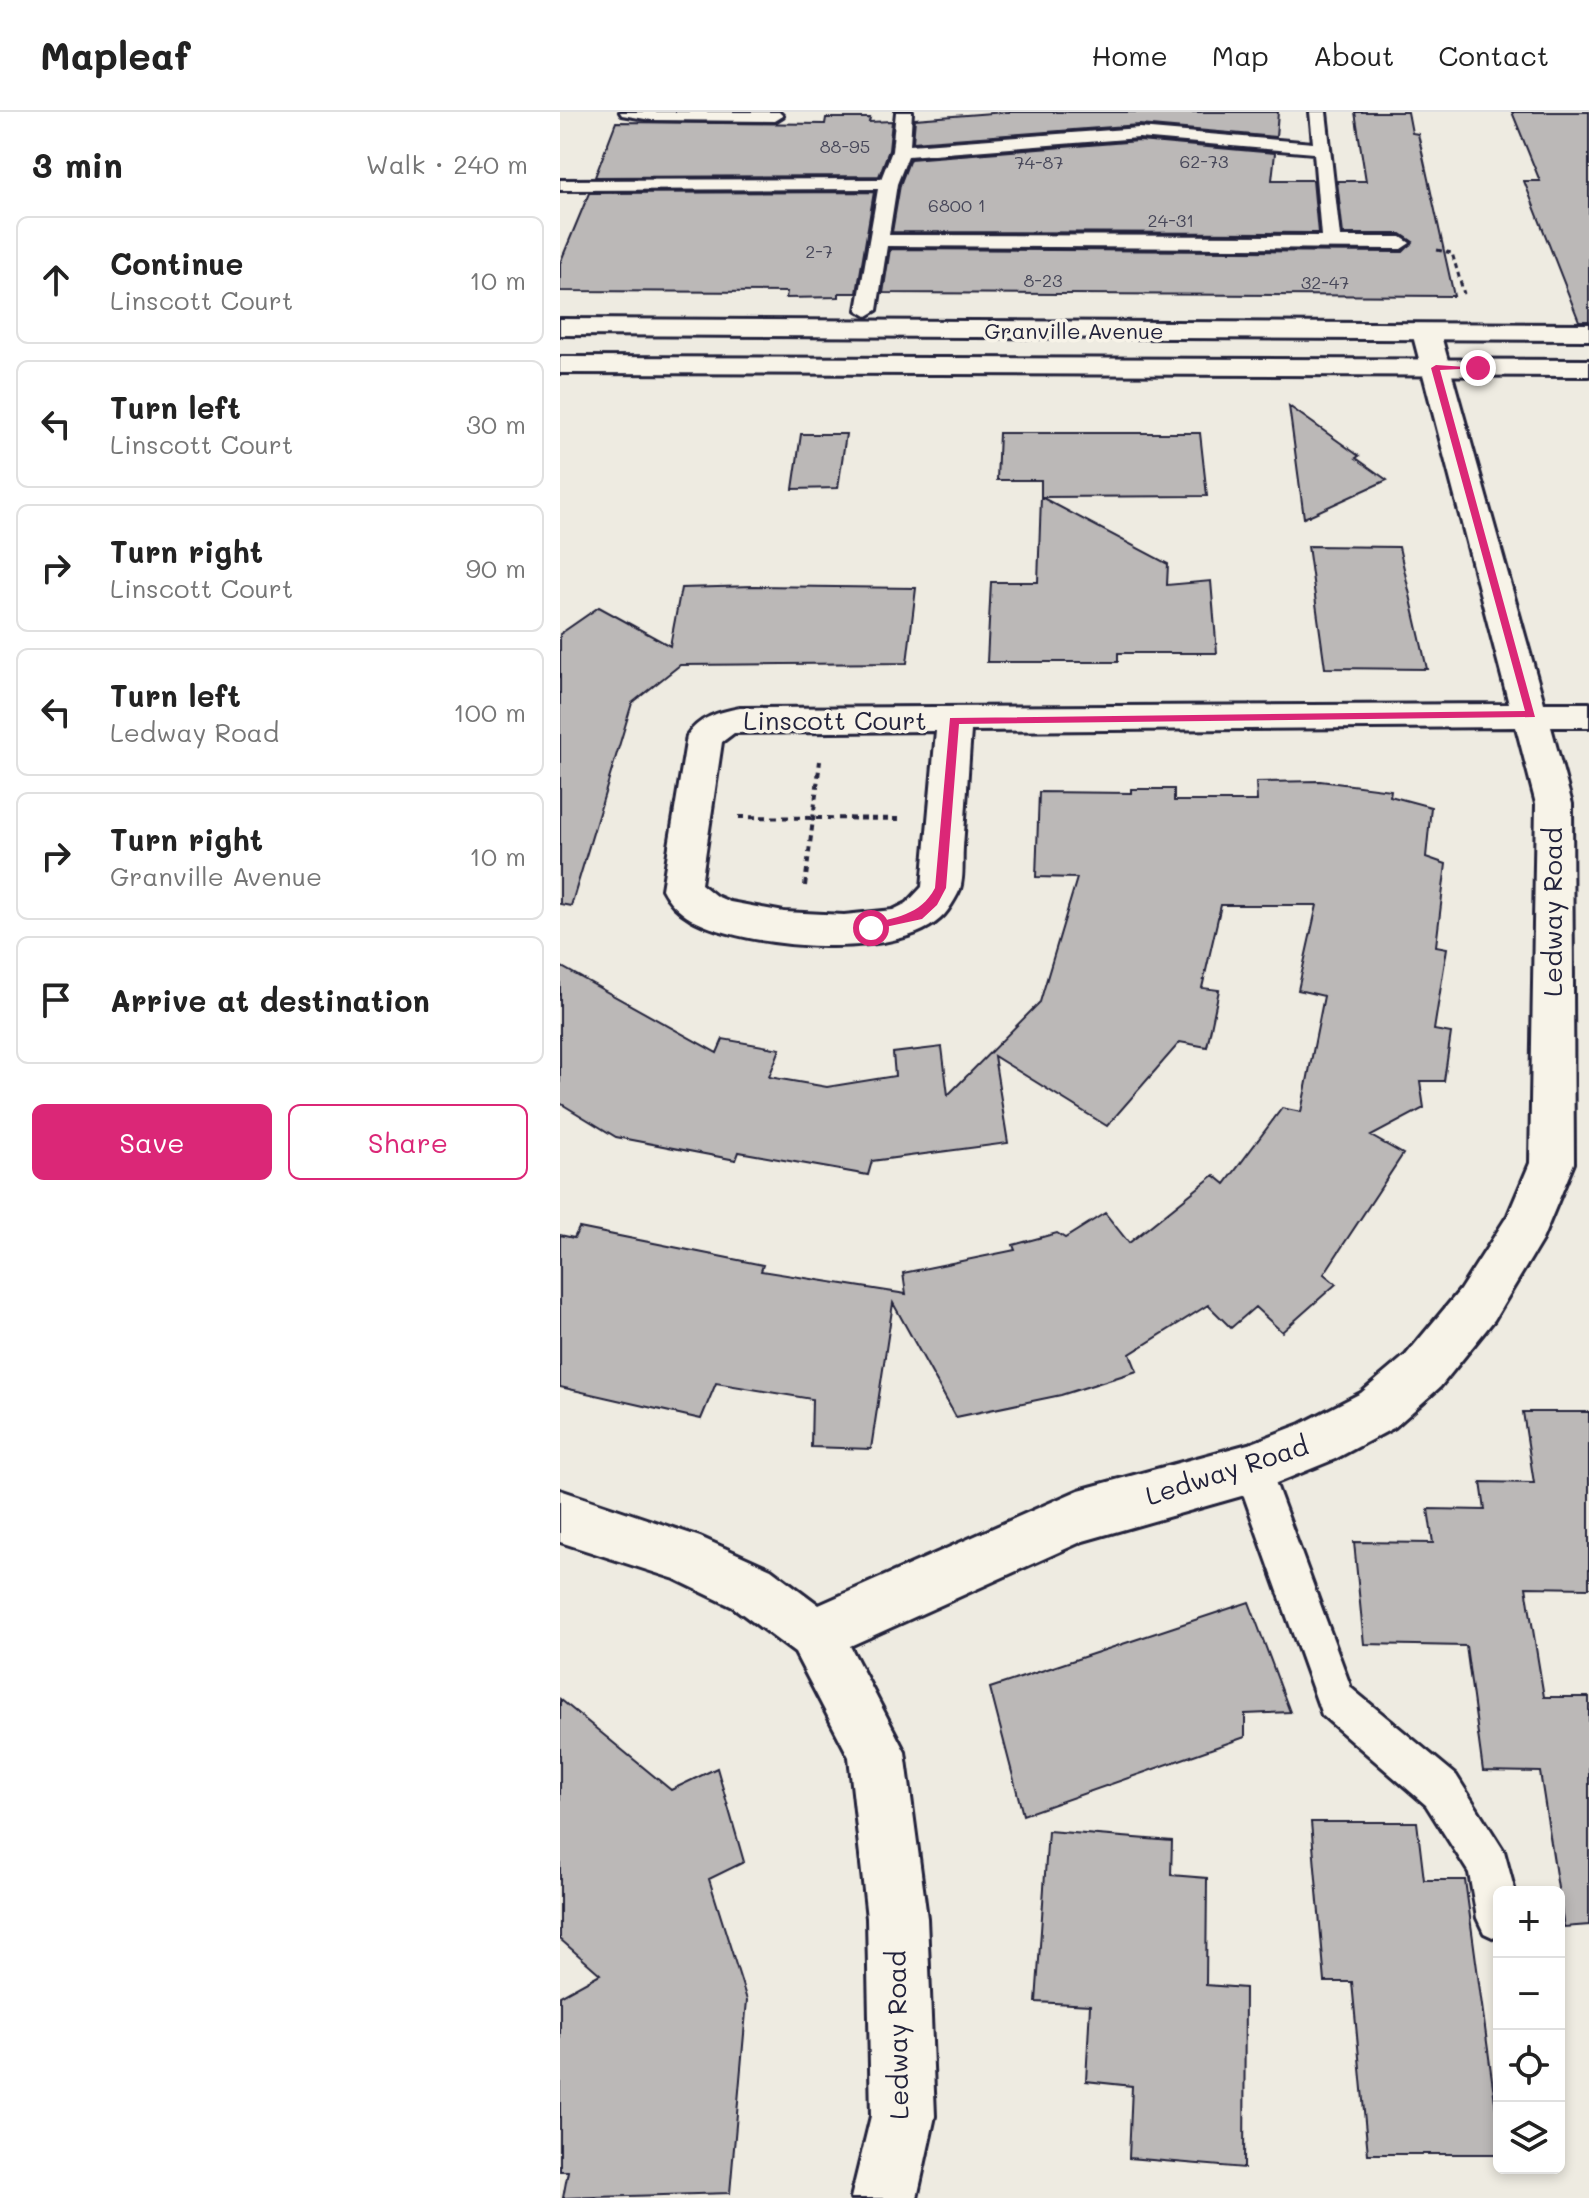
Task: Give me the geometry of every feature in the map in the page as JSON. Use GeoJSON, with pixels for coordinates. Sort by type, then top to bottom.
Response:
{"type":"FeatureCollection","features":[{"type":"Feature","properties":{"kind":"street","name":"Granville Avenue"},"geometry":{"type":"LineString","coordinates":[[560,327],[1589,332]]}},
{"type":"Feature","properties":{"kind":"street","name":"Ledway Road"},"geometry":{"type":"LineString","coordinates":[[884,2198],[903,2116],[897,1918],[877,1752],[814,1634],[1079,1516],[1252,1468],[1317,1442],[1378,1410],[1423,1371],[1477,1305],[1526,1226],[1570,1167],[1554,804],[1426,332]]}},
{"type":"Feature","properties":{"kind":"street","name":"Granville Avenue"},"geometry":{"type":"LineString","coordinates":[[560,365],[1589,368]]}},
{"type":"Feature","properties":{"kind":"street","name":"Linscott Court"},"geometry":{"type":"LineString","coordinates":[[954,721],[941,888],[933,902],[918,916],[871,928],[800,928],[738,921],[706,910],[681,889],[702,744],[705,736],[716,727],[740,720],[1589,715]]}},
{"type":"Feature","properties":{"kind":"street"},"geometry":{"type":"LineString","coordinates":[[560,1516],[682,1555],[752,1588],[814,1634]]}},
{"type":"Feature","properties":{"kind":"lane"},"geometry":{"type":"LineString","coordinates":[[628,112],[775,116]]}},
{"type":"Feature","properties":{"kind":"lane"},"geometry":{"type":"LineString","coordinates":[[867,310],[888,184],[901,151],[904,112]]}},
{"type":"Feature","properties":{"kind":"lane"},"geometry":{"type":"LineString","coordinates":[[1318,112],[1331,242]]}},
{"type":"Feature","properties":{"kind":"lane"},"geometry":{"type":"LineString","coordinates":[[901,151],[1139,133],[1323,149]]}},
{"type":"Feature","properties":{"kind":"lane"},"geometry":{"type":"LineString","coordinates":[[560,185],[888,184]]}},
{"type":"Feature","properties":{"kind":"lane"},"geometry":{"type":"LineString","coordinates":[[879,240],[1401,243]]}},
{"type":"Feature","properties":{"kind":"lane"},"geometry":{"type":"LineString","coordinates":[[1252,1468],[1336,1701],[1441,1790],[1489,1866],[1493,1887]]}},
{"type":"Feature","properties":{"kind":"path"},"geometry":{"type":"LineString","coordinates":[[1401,243],[1452,253],[1465,296]]}},
{"type":"Feature","properties":{"kind":"path"},"geometry":{"type":"LineString","coordinates":[[800,928],[825,720]]}},
{"type":"Feature","properties":{"kind":"path"},"geometry":{"type":"LineString","coordinates":[[691,817],[946,819]]}},
{"type":"Feature","properties":{"kind":"building"},"geometry":{"type":"Polygon","coordinates":[[[1005,112],[1278,112],[1276,137],[1139,125],[913,142],[915,119],[1005,112]]]}},
{"type":"Feature","properties":{"kind":"building"},"geometry":{"type":"Polygon","coordinates":[[[1355,112],[1408,112],[1412,133],[1418,134],[1454,296],[883,293],[890,249],[1403,252],[1413,242],[1401,234],[1343,234],[1337,181],[1366,181],[1355,112]]]}},
{"type":"Feature","properties":{"kind":"building"},"geometry":{"type":"Polygon","coordinates":[[[1512,112],[1589,112],[1589,321],[1579,321],[1524,181],[1540,181],[1512,112]]]}},
{"type":"Feature","properties":{"kind":"building"},"geometry":{"type":"Polygon","coordinates":[[[826,118],[892,121],[889,150],[879,176],[595,177],[616,122],[825,124],[826,118]]]}},
{"type":"Feature","properties":{"kind":"building"},"geometry":{"type":"Polygon","coordinates":[[[1139,141],[1275,153],[1272,180],[1313,180],[1318,233],[892,232],[900,185],[910,159],[1139,141]]]}},
{"type":"Feature","properties":{"kind":"building"},"geometry":{"type":"Polygon","coordinates":[[[874,192],[857,293],[839,293],[839,297],[786,298],[787,292],[560,291],[560,263],[589,193],[874,192]]]}},
{"type":"Feature","properties":{"kind":"building"},"geometry":{"type":"Polygon","coordinates":[[[1289,406],[1359,456],[1356,458],[1387,480],[1304,518],[1289,406]]]}},
{"type":"Feature","properties":{"kind":"building"},"geometry":{"type":"Polygon","coordinates":[[[999,433],[1200,433],[1207,496],[1041,497],[1041,480],[997,480],[999,433]]]}},
{"type":"Feature","properties":{"kind":"building"},"geometry":{"type":"Polygon","coordinates":[[[801,434],[846,434],[838,488],[793,489],[801,434]]]}},
{"type":"Feature","properties":{"kind":"building"},"geometry":{"type":"Polygon","coordinates":[[[1041,497],[1168,564],[1167,585],[1211,581],[1217,653],[1118,653],[1118,662],[987,662],[991,582],[1038,582],[1041,497]]]}},
{"type":"Feature","properties":{"kind":"building"},"geometry":{"type":"Polygon","coordinates":[[[1308,546],[1399,547],[1427,669],[1325,668],[1308,546]]]}},
{"type":"Feature","properties":{"kind":"building"},"geometry":{"type":"Polygon","coordinates":[[[681,588],[916,588],[907,663],[680,665],[632,703],[571,906],[560,904],[560,634],[599,607],[670,646],[681,588]]]}},
{"type":"Feature","properties":{"kind":"building"},"geometry":{"type":"Polygon","coordinates":[[[1320,781],[1391,790],[1390,796],[1431,807],[1426,857],[1446,864],[1436,946],[1447,948],[1434,1030],[1451,1033],[1444,1081],[1420,1081],[1424,1108],[1371,1136],[1403,1154],[1324,1274],[1336,1284],[1282,1332],[1255,1307],[1231,1328],[1208,1305],[1130,1354],[1137,1371],[1061,1395],[956,1417],[893,1303],[871,1449],[811,1447],[812,1399],[716,1383],[701,1419],[560,1387],[560,1235],[574,1238],[579,1228],[763,1265],[761,1271],[906,1294],[903,1273],[1015,1250],[1013,1245],[1057,1233],[1065,1238],[1105,1213],[1129,1243],[1214,1175],[1225,1184],[1282,1108],[1301,1112],[1324,996],[1298,990],[1317,905],[1221,905],[1202,988],[1219,990],[1207,1047],[1180,1042],[1107,1126],[994,1056],[1008,1143],[872,1161],[868,1175],[739,1152],[736,1160],[616,1137],[560,1103],[560,966],[717,1053],[723,1039],[780,1049],[769,1077],[827,1087],[895,1076],[893,1053],[942,1047],[948,1095],[1040,1002],[1077,878],[1036,877],[1039,792],[1131,793],[1131,789],[1174,789],[1174,801],[1257,801],[1256,782],[1320,781]]]}},
{"type":"Feature","properties":{"kind":"building"},"geometry":{"type":"Polygon","coordinates":[[[1523,1412],[1589,1412],[1589,1588],[1526,1587],[1544,1697],[1589,1697],[1589,1925],[1565,1927],[1565,1886],[1558,1886],[1540,1772],[1483,1771],[1466,1646],[1364,1644],[1354,1542],[1433,1543],[1428,1509],[1485,1510],[1481,1482],[1534,1483],[1523,1412]]]}},
{"type":"Feature","properties":{"kind":"building"},"geometry":{"type":"Polygon","coordinates":[[[1249,1602],[1290,1712],[1245,1714],[1245,1737],[1023,1815],[990,1688],[1249,1602]]]}},
{"type":"Feature","properties":{"kind":"building"},"geometry":{"type":"Polygon","coordinates":[[[560,1699],[671,1790],[717,1768],[744,1862],[709,1879],[747,2000],[730,2193],[563,2198],[568,2171],[560,2171],[560,1996],[600,1974],[560,1939],[560,1699]]]}},
{"type":"Feature","properties":{"kind":"building"},"geometry":{"type":"Polygon","coordinates":[[[1311,1822],[1417,1822],[1424,1880],[1465,1880],[1493,2087],[1493,2154],[1368,2154],[1352,1982],[1325,1982],[1311,1822]]]}},
{"type":"Feature","properties":{"kind":"building"},"geometry":{"type":"Polygon","coordinates":[[[1048,1831],[1172,1841],[1171,1875],[1207,1878],[1206,1985],[1245,1988],[1244,2168],[1129,2158],[1132,2086],[1086,2081],[1090,2005],[1036,2002],[1048,1831]]]}},
{"type":"Feature","properties":{"kind":"route"},"geometry":{"type":"LineString","coordinates":[[871,928],[918,916],[933,902],[941,888],[954,721],[1531,714],[1436,368],[1478,368]]}}]}
